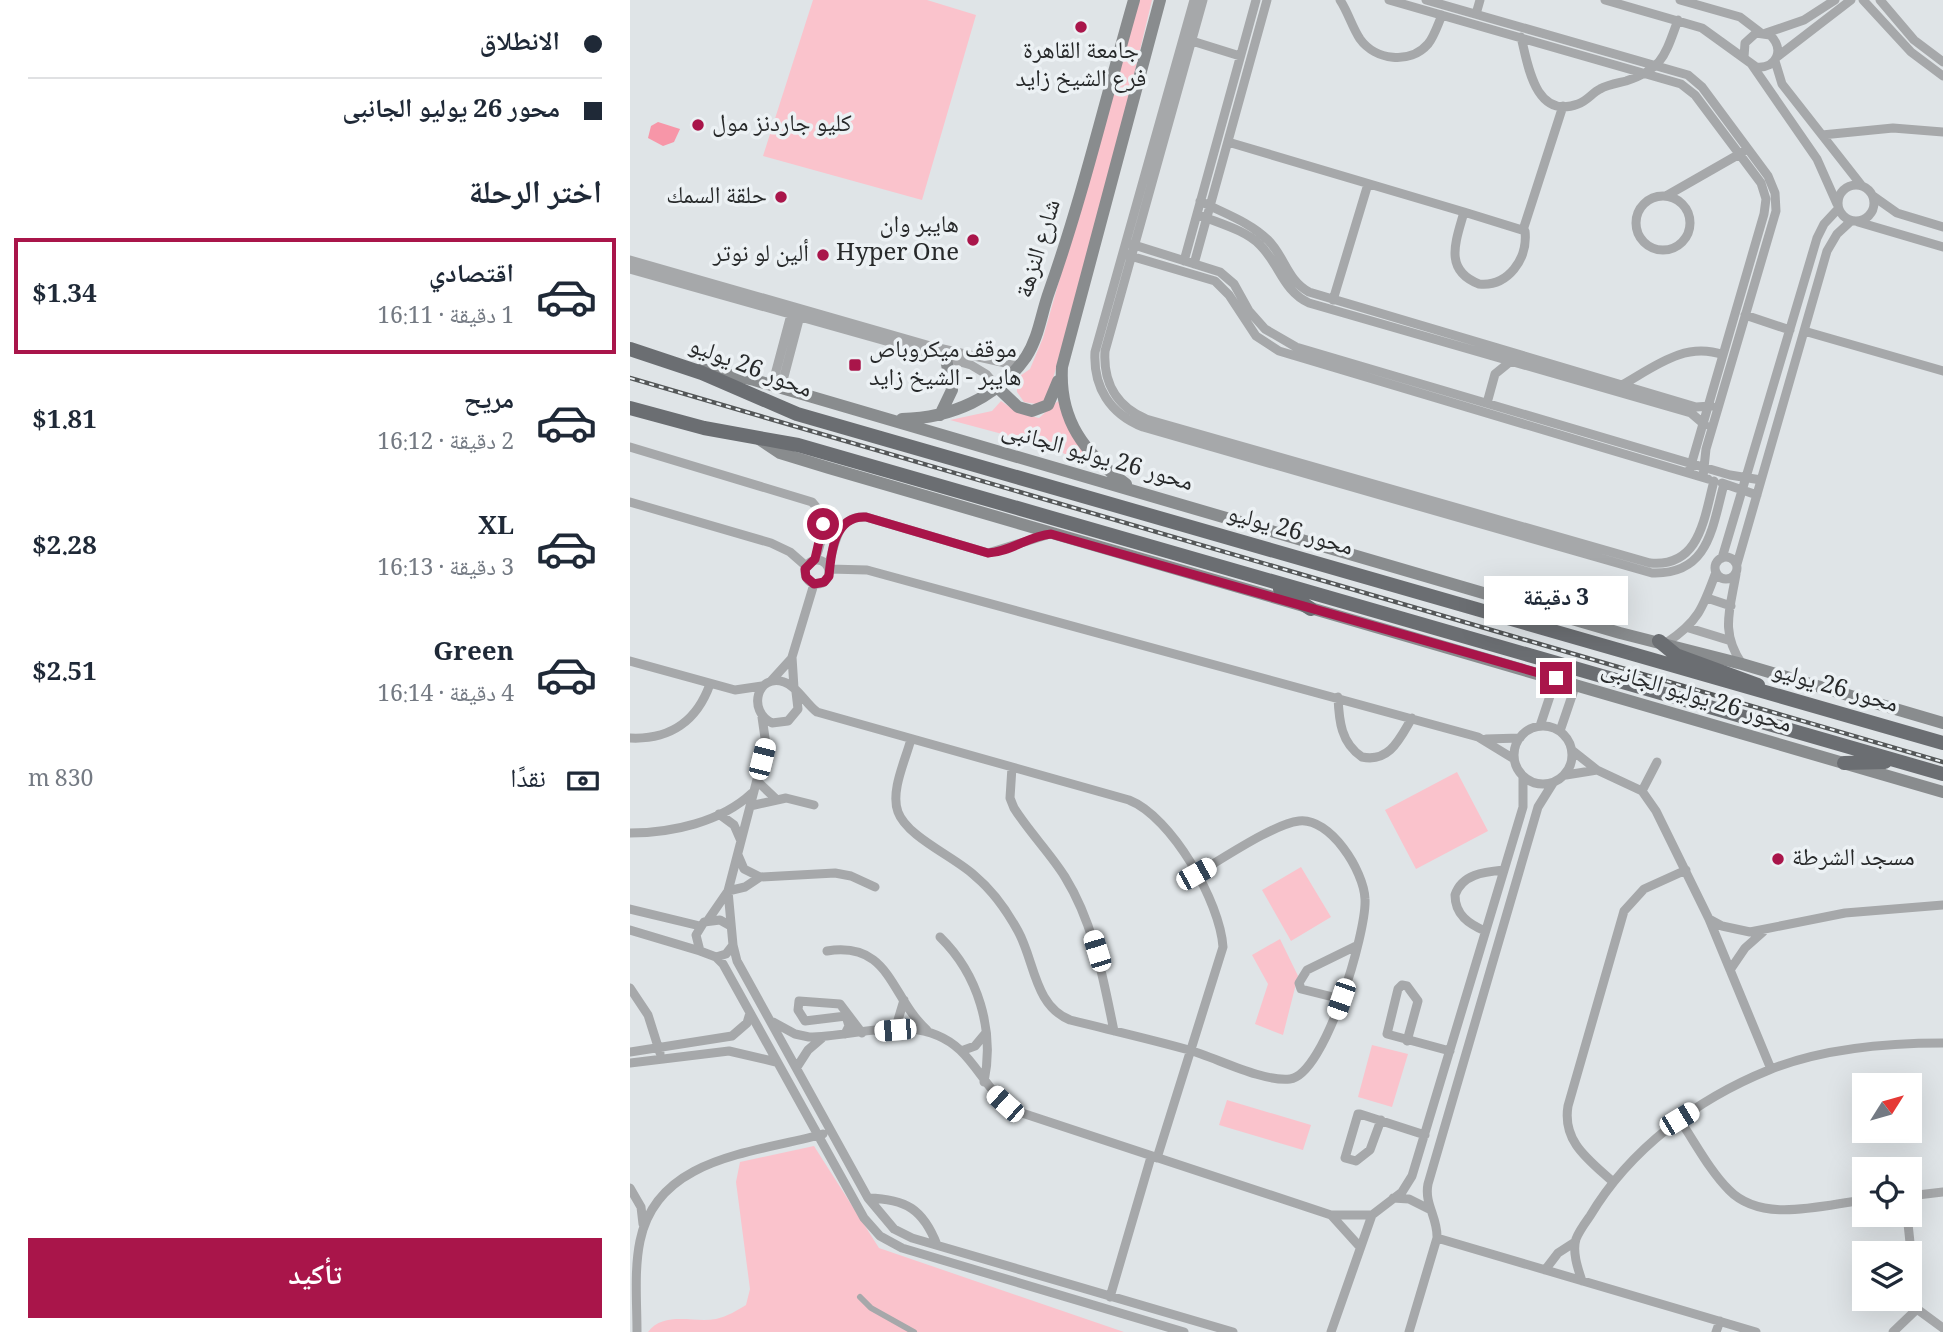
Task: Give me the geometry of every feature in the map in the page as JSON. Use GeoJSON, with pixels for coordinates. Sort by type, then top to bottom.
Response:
{"type":"FeatureCollection","features":[{"type":"Feature","properties":{"kind":"highway","name":"محور 26 يوليو"},"geometry":{"type":"LineString","coordinates":[[630,349],[683,366],[797,414],[1943,743]]}},
{"type":"Feature","properties":{"kind":"highway"},"geometry":{"type":"LineString","coordinates":[[630,408],[691,426],[798,445],[1943,774]]}},
{"type":"Feature","properties":{"kind":"highway"},"geometry":{"type":"LineString","coordinates":[[1267,581],[1311,609]]}},
{"type":"Feature","properties":{"kind":"highway"},"geometry":{"type":"LineString","coordinates":[[1663,642],[1672,653],[1749,680],[1770,695]]}},
{"type":"Feature","properties":{"kind":"highway"},"geometry":{"type":"LineString","coordinates":[[1844,764],[1899,762]]}},
{"type":"Feature","properties":{"kind":"main road","name":"شارع النزهة"},"geometry":{"type":"LineString","coordinates":[[889,419],[940,415],[970,404],[997,387],[1019,366],[1035,341],[1134,0]]}},
{"type":"Feature","properties":{"kind":"main road"},"geometry":{"type":"LineString","coordinates":[[997,387],[1018,407],[1037,410],[1052,400],[1160,0]]}},
{"type":"Feature","properties":{"kind":"main road"},"geometry":{"type":"LineString","coordinates":[[940,415],[952,390],[946,359]]}},
{"type":"Feature","properties":{"kind":"main road","name":"محور 26 يوليو الجانبى"},"geometry":{"type":"LineString","coordinates":[[683,366],[776,387],[889,419],[1620,634],[1663,642],[1943,723]]}},
{"type":"Feature","properties":{"kind":"main road"},"geometry":{"type":"LineString","coordinates":[[1062,367],[1064,406],[1077,438],[1099,464],[1133,489]]}},
{"type":"Feature","properties":{"kind":"main road","name":"محور 26 يوليو الجانبى"},"geometry":{"type":"LineString","coordinates":[[756,437],[786,455],[1943,792]]}},
{"type":"Feature","properties":{"kind":"street"},"geometry":{"type":"LineString","coordinates":[[1194,0],[1127,255],[1094,363],[1098,384],[1108,403],[1134,419],[1652,573],[1681,569],[1704,551],[1724,484]]}},
{"type":"Feature","properties":{"kind":"street"},"geometry":{"type":"LineString","coordinates":[[1130,244],[1203,0]]}},
{"type":"Feature","properties":{"kind":"street"},"geometry":{"type":"LineString","coordinates":[[1184,261],[1256,0]]}},
{"type":"Feature","properties":{"kind":"street"},"geometry":{"type":"LineString","coordinates":[[1194,264],[1267,0]]}},
{"type":"Feature","properties":{"kind":"street"},"geometry":{"type":"LineString","coordinates":[[1340,0],[1365,44],[1377,53],[1392,58],[1409,56],[1424,48],[1442,15]]}},
{"type":"Feature","properties":{"kind":"street"},"geometry":{"type":"LineString","coordinates":[[1389,0],[1672,79],[1688,89],[1769,176],[1776,202],[1745,315],[1713,407]]}},
{"type":"Feature","properties":{"kind":"street"},"geometry":{"type":"LineString","coordinates":[[1426,0],[1659,65],[1696,80],[1744,151],[1761,183],[1765,207],[1723,355],[1708,426],[1689,472]]}},
{"type":"Feature","properties":{"kind":"street"},"geometry":{"type":"LineString","coordinates":[[1476,14],[1480,0]]}},
{"type":"Feature","properties":{"kind":"street"},"geometry":{"type":"LineString","coordinates":[[1605,0],[1678,20],[1709,32],[1744,57],[1817,159],[1838,207],[1854,221],[1943,247]]}},
{"type":"Feature","properties":{"kind":"street"},"geometry":{"type":"LineString","coordinates":[[1680,0],[1740,17],[1777,43],[1776,59],[1782,84],[1862,186],[1897,213],[1943,227]]}},
{"type":"Feature","properties":{"kind":"street"},"geometry":{"type":"LineString","coordinates":[[1744,57],[1748,39],[1804,20],[1835,0]]}},
{"type":"Feature","properties":{"kind":"street"},"geometry":{"type":"LineString","coordinates":[[1752,65],[1766,67],[1851,0]]}},
{"type":"Feature","properties":{"kind":"street"},"geometry":{"type":"LineString","coordinates":[[1863,0],[1911,51],[1943,76]]}},
{"type":"Feature","properties":{"kind":"street"},"geometry":{"type":"LineString","coordinates":[[1880,0],[1914,40],[1943,62]]}},
{"type":"Feature","properties":{"kind":"street"},"geometry":{"type":"LineString","coordinates":[[1521,37],[1537,92],[1545,100],[1563,106],[1578,104],[1600,89],[1648,74],[1659,65],[1678,20]]}},
{"type":"Feature","properties":{"kind":"street"},"geometry":{"type":"LineString","coordinates":[[1192,41],[1240,56]]}},
{"type":"Feature","properties":{"kind":"street"},"geometry":{"type":"LineString","coordinates":[[1523,230],[1563,106]]}},
{"type":"Feature","properties":{"kind":"street"},"geometry":{"type":"LineString","coordinates":[[1822,135],[1893,128],[1943,132]]}},
{"type":"Feature","properties":{"kind":"street"},"geometry":{"type":"LineString","coordinates":[[1228,142],[1464,212],[1523,230],[1526,235],[1511,274],[1496,283],[1479,284],[1463,275],[1454,260],[1452,251],[1464,212]]}},
{"type":"Feature","properties":{"kind":"street"},"geometry":{"type":"LineString","coordinates":[[1666,196],[1678,201],[1686,210],[1689,228],[1680,244],[1663,250],[1646,244],[1638,234],[1636,221],[1643,205],[1654,198],[1666,196],[1744,151]]}},
{"type":"Feature","properties":{"kind":"street"},"geometry":{"type":"LineString","coordinates":[[1333,300],[1368,184]]}},
{"type":"Feature","properties":{"kind":"street"},"geometry":{"type":"LineString","coordinates":[[1663,642],[1689,628],[1707,598],[1717,563],[1723,558],[1748,477],[1820,231],[1838,207],[1843,190],[1852,185],[1862,186]]}},
{"type":"Feature","properties":{"kind":"street"},"geometry":{"type":"LineString","coordinates":[[1742,664],[1728,640],[1736,569],[1827,251],[1837,234],[1854,221],[1866,219],[1872,211],[1873,196]]}},
{"type":"Feature","properties":{"kind":"street"},"geometry":{"type":"LineString","coordinates":[[1200,201],[1251,227],[1268,241],[1292,278],[1303,288],[1333,300],[1696,407],[1713,407]]}},
{"type":"Feature","properties":{"kind":"street"},"geometry":{"type":"LineString","coordinates":[[1196,214],[1255,240],[1269,255],[1284,284],[1299,298],[1690,413],[1708,426]]}},
{"type":"Feature","properties":{"kind":"street"},"geometry":{"type":"LineString","coordinates":[[1130,244],[1228,277],[1256,320],[1285,342],[1705,466],[1762,480]]}},
{"type":"Feature","properties":{"kind":"street"},"geometry":{"type":"LineString","coordinates":[[1127,255],[1215,281],[1229,295],[1247,326],[1279,351],[1689,472],[1757,495]]}},
{"type":"Feature","properties":{"kind":"street"},"geometry":{"type":"LineString","coordinates":[[630,260],[976,368],[997,387]]}},
{"type":"Feature","properties":{"kind":"street"},"geometry":{"type":"LineString","coordinates":[[630,269],[796,312]]}},
{"type":"Feature","properties":{"kind":"street"},"geometry":{"type":"LineString","coordinates":[[776,387],[796,312]]}},
{"type":"Feature","properties":{"kind":"street"},"geometry":{"type":"LineString","coordinates":[[1745,315],[1790,330]]}},
{"type":"Feature","properties":{"kind":"street"},"geometry":{"type":"LineString","coordinates":[[1804,331],[1943,372]]}},
{"type":"Feature","properties":{"kind":"street"},"geometry":{"type":"LineString","coordinates":[[883,337],[1019,366]]}},
{"type":"Feature","properties":{"kind":"street"},"geometry":{"type":"LineString","coordinates":[[1622,385],[1679,353],[1706,350],[1723,355]]}},
{"type":"Feature","properties":{"kind":"street"},"geometry":{"type":"LineString","coordinates":[[1483,353],[1495,374]]}},
{"type":"Feature","properties":{"kind":"street"},"geometry":{"type":"LineString","coordinates":[[1488,403],[1495,374],[1511,361]]}},
{"type":"Feature","properties":{"kind":"street"},"geometry":{"type":"LineString","coordinates":[[1134,419],[1650,563],[1680,559],[1694,546],[1714,481]]}},
{"type":"Feature","properties":{"kind":"street"},"geometry":{"type":"LineString","coordinates":[[1703,477],[1708,426]]}},
{"type":"Feature","properties":{"kind":"street"},"geometry":{"type":"LineString","coordinates":[[630,447],[812,502],[823,524],[815,559],[806,566]]}},
{"type":"Feature","properties":{"kind":"street"},"geometry":{"type":"LineString","coordinates":[[630,502],[771,543],[790,552],[806,566],[806,577],[814,584]]}},
{"type":"Feature","properties":{"kind":"street"},"geometry":{"type":"LineString","coordinates":[[814,584],[824,582],[841,526],[854,517],[866,517],[988,553],[1003,551],[1029,538],[1051,534]]}},
{"type":"Feature","properties":{"kind":"street"},"geometry":{"type":"LineString","coordinates":[[1723,558],[1729,558],[1736,569]]}},
{"type":"Feature","properties":{"kind":"street"},"geometry":{"type":"LineString","coordinates":[[815,559],[829,568],[866,570],[1412,718],[1484,739],[1514,759],[1523,776],[1523,807],[1425,1135],[1408,1185],[1372,1215],[1331,1332]]}},
{"type":"Feature","properties":{"kind":"street"},"geometry":{"type":"LineString","coordinates":[[1716,572],[1727,579],[1736,569]]}},
{"type":"Feature","properties":{"kind":"street"},"geometry":{"type":"LineString","coordinates":[[765,745],[788,721],[799,704],[792,657],[814,584]]}},
{"type":"Feature","properties":{"kind":"street"},"geometry":{"type":"LineString","coordinates":[[1707,598],[1731,606]]}},
{"type":"Feature","properties":{"kind":"street"},"geometry":{"type":"LineString","coordinates":[[1689,628],[1728,640]]}},
{"type":"Feature","properties":{"kind":"street"},"geometry":{"type":"LineString","coordinates":[[792,657],[757,695],[765,745],[728,891],[729,925],[734,935],[733,945],[737,961],[868,1198],[894,1229],[937,1245],[1233,1332]]}},
{"type":"Feature","properties":{"kind":"street"},"geometry":{"type":"LineString","coordinates":[[630,661],[735,690],[783,681],[817,712],[1140,805],[1160,821],[1196,874],[1217,916],[1223,947],[1110,1297]]}},
{"type":"Feature","properties":{"kind":"street"},"geometry":{"type":"LineString","coordinates":[[1484,739],[1520,738],[1540,726],[1556,678]]}},
{"type":"Feature","properties":{"kind":"street"},"geometry":{"type":"LineString","coordinates":[[630,738],[660,737],[687,723],[701,705],[710,684]]}},
{"type":"Feature","properties":{"kind":"street"},"geometry":{"type":"LineString","coordinates":[[1560,731],[1576,684]]}},
{"type":"Feature","properties":{"kind":"street"},"geometry":{"type":"LineString","coordinates":[[735,690],[772,723],[817,712]]}},
{"type":"Feature","properties":{"kind":"street"},"geometry":{"type":"LineString","coordinates":[[1338,697],[1345,740],[1362,757],[1378,759],[1387,754],[1412,718]]}},
{"type":"Feature","properties":{"kind":"street"},"geometry":{"type":"LineString","coordinates":[[1540,726],[1560,731],[1573,751],[1597,770],[1642,791],[1666,827],[1709,919],[1771,1069]]}},
{"type":"Feature","properties":{"kind":"street"},"geometry":{"type":"LineString","coordinates":[[1514,759],[1520,738]]}},
{"type":"Feature","properties":{"kind":"street"},"geometry":{"type":"LineString","coordinates":[[911,739],[896,797],[896,807],[904,823],[959,863],[997,899],[1026,946],[1041,994],[1050,1007],[1070,1020],[1191,1051],[1272,1077],[1297,1077],[1310,1068],[1321,1051],[1341,999],[1365,909],[1362,885],[1334,835],[1320,825],[1305,820],[1292,822],[1196,874]]}},
{"type":"Feature","properties":{"kind":"street"},"geometry":{"type":"LineString","coordinates":[[1566,775],[1573,751]]}},
{"type":"Feature","properties":{"kind":"street"},"geometry":{"type":"LineString","coordinates":[[1642,791],[1657,762]]}},
{"type":"Feature","properties":{"kind":"street"},"geometry":{"type":"LineString","coordinates":[[1012,767],[1010,798],[1014,807],[1057,864],[1085,915],[1099,958],[1114,1031]]}},
{"type":"Feature","properties":{"kind":"street"},"geometry":{"type":"LineString","coordinates":[[1523,776],[1543,785],[1553,783],[1566,775],[1597,770]]}},
{"type":"Feature","properties":{"kind":"street"},"geometry":{"type":"LineString","coordinates":[[757,781],[776,799]]}},
{"type":"Feature","properties":{"kind":"street"},"geometry":{"type":"LineString","coordinates":[[1409,1332],[1437,1238],[1436,1223],[1426,1193],[1431,1172],[1538,807],[1553,783]]}},
{"type":"Feature","properties":{"kind":"street"},"geometry":{"type":"LineString","coordinates":[[630,833],[681,827],[719,814],[754,792]]}},
{"type":"Feature","properties":{"kind":"street"},"geometry":{"type":"LineString","coordinates":[[750,806],[776,799],[795,798],[814,804]]}},
{"type":"Feature","properties":{"kind":"street"},"geometry":{"type":"LineString","coordinates":[[719,814],[734,825],[741,841]]}},
{"type":"Feature","properties":{"kind":"street"},"geometry":{"type":"LineString","coordinates":[[737,854],[744,869],[760,877],[835,873],[851,876],[875,887]]}},
{"type":"Feature","properties":{"kind":"street"},"geometry":{"type":"LineString","coordinates":[[1486,931],[1472,925],[1460,914],[1455,895],[1463,881],[1470,877],[1504,870]]}},
{"type":"Feature","properties":{"kind":"street"},"geometry":{"type":"LineString","coordinates":[[1613,1182],[1573,1143],[1567,1125],[1567,1106],[1624,911],[1644,889],[1686,870]]}},
{"type":"Feature","properties":{"kind":"street"},"geometry":{"type":"LineString","coordinates":[[700,951],[696,940],[704,923],[728,891],[745,887],[760,877]]}},
{"type":"Feature","properties":{"kind":"street"},"geometry":{"type":"LineString","coordinates":[[1709,919],[1736,931],[1765,930],[1845,913],[1943,905]]}},
{"type":"Feature","properties":{"kind":"street"},"geometry":{"type":"LineString","coordinates":[[630,909],[704,923],[720,920],[729,925]]}},
{"type":"Feature","properties":{"kind":"street"},"geometry":{"type":"LineString","coordinates":[[630,930],[700,951],[716,957],[723,964],[864,1218],[891,1243],[1184,1332]]}},
{"type":"Feature","properties":{"kind":"street"},"geometry":{"type":"LineString","coordinates":[[1730,970],[1745,948],[1765,930]]}},
{"type":"Feature","properties":{"kind":"street"},"geometry":{"type":"LineString","coordinates":[[940,937],[971,977],[982,1008],[987,1062],[984,1082]]}},
{"type":"Feature","properties":{"kind":"street"},"geometry":{"type":"LineString","coordinates":[[716,957],[726,954],[733,945]]}},
{"type":"Feature","properties":{"kind":"street"},"geometry":{"type":"LineString","coordinates":[[1341,999],[1301,989],[1299,983],[1307,970],[1356,946]]}},
{"type":"Feature","properties":{"kind":"street"},"geometry":{"type":"LineString","coordinates":[[827,951],[844,948],[870,957],[890,976],[927,1030],[961,1051],[984,1082],[1005,1104],[1019,1112],[1331,1215],[1372,1215]]}},
{"type":"Feature","properties":{"kind":"street"},"geometry":{"type":"LineString","coordinates":[[1407,1041],[1418,1001],[1407,986],[1402,985],[1398,989],[1386,1032],[1407,1041],[1450,1051]]}},
{"type":"Feature","properties":{"kind":"street"},"geometry":{"type":"LineString","coordinates":[[630,988],[648,1015],[661,1058]]}},
{"type":"Feature","properties":{"kind":"street"},"geometry":{"type":"LineString","coordinates":[[847,1014],[808,1022],[800,1015],[797,1006],[803,1000],[833,1002],[847,1014],[862,1033]]}},
{"type":"Feature","properties":{"kind":"street"},"geometry":{"type":"LineString","coordinates":[[895,1030],[904,1000]]}},
{"type":"Feature","properties":{"kind":"street"},"geometry":{"type":"LineString","coordinates":[[630,1052],[732,1036],[747,1023],[750,1013]]}},
{"type":"Feature","properties":{"kind":"street"},"geometry":{"type":"LineString","coordinates":[[845,1034],[849,1026],[847,1014]]}},
{"type":"Feature","properties":{"kind":"street"},"geometry":{"type":"LineString","coordinates":[[770,1019],[795,1034],[823,1037],[895,1030],[927,1030]]}},
{"type":"Feature","properties":{"kind":"street"},"geometry":{"type":"LineString","coordinates":[[961,1051],[975,1045],[985,1034]]}},
{"type":"Feature","properties":{"kind":"street"},"geometry":{"type":"LineString","coordinates":[[797,1067],[808,1050],[823,1037]]}},
{"type":"Feature","properties":{"kind":"street"},"geometry":{"type":"LineString","coordinates":[[1545,1270],[1558,1253],[1575,1241],[1613,1182],[1643,1150],[1679,1119],[1737,1085],[1771,1069],[1844,1051],[1943,1044]]}},
{"type":"Feature","properties":{"kind":"street"},"geometry":{"type":"LineString","coordinates":[[630,1063],[729,1051],[776,1062]]}},
{"type":"Feature","properties":{"kind":"street"},"geometry":{"type":"LineString","coordinates":[[1381,1120],[1370,1151],[1356,1161],[1344,1157],[1357,1114],[1381,1120],[1425,1135]]}},
{"type":"Feature","properties":{"kind":"street"},"geometry":{"type":"LineString","coordinates":[[1679,1119],[1721,1182],[1751,1205],[1776,1210],[1852,1201]]}},
{"type":"Feature","properties":{"kind":"street"},"geometry":{"type":"LineString","coordinates":[[643,1227],[660,1199],[687,1175],[719,1158],[831,1132]]}},
{"type":"Feature","properties":{"kind":"street"},"geometry":{"type":"LineString","coordinates":[[630,1188],[638,1197],[653,1202],[660,1199]]}},
{"type":"Feature","properties":{"kind":"street"},"geometry":{"type":"LineString","coordinates":[[1922,1194],[1943,1192]]}},
{"type":"Feature","properties":{"kind":"street"},"geometry":{"type":"LineString","coordinates":[[637,1332],[638,1260],[643,1227],[638,1197]]}},
{"type":"Feature","properties":{"kind":"street"},"geometry":{"type":"LineString","coordinates":[[868,1198],[898,1200],[914,1208],[928,1226],[937,1245]]}},
{"type":"Feature","properties":{"kind":"street"},"geometry":{"type":"LineString","coordinates":[[1393,1198],[1409,1199],[1430,1210]]}},
{"type":"Feature","properties":{"kind":"street"},"geometry":{"type":"LineString","coordinates":[[1331,1215],[1360,1247]]}},
{"type":"Feature","properties":{"kind":"street"},"geometry":{"type":"LineString","coordinates":[[1437,1238],[1756,1332]]}},
{"type":"Feature","properties":{"kind":"street"},"geometry":{"type":"LineString","coordinates":[[1575,1241],[1581,1281]]}},
{"type":"Feature","properties":{"kind":"street"},"geometry":{"type":"LineString","coordinates":[[860,1297],[871,1308],[914,1332]]}},
{"type":"Feature","properties":{"kind":"street"},"geometry":{"type":"LineString","coordinates":[[1893,1332],[1915,1311]]}},
{"type":"Feature","properties":{"kind":"street"},"geometry":{"type":"LineString","coordinates":[[1920,1311],[1943,1328]]}},
{"type":"Feature","properties":{"kind":"street"},"geometry":{"type":"LineString","coordinates":[[1716,1332],[1720,1321]]}},
{"type":"Feature","properties":{"kind":"shaded area"},"geometry":{"type":"Polygon","coordinates":[[[813,0],[927,0],[976,15],[922,200],[763,156],[813,0]]]}},
{"type":"Feature","properties":{"kind":"shaded area"},"geometry":{"type":"Polygon","coordinates":[[[1138,0],[1152,0],[1109,178],[1051,386],[1045,400],[1036,404],[1024,402],[1017,392],[1017,378],[1030,369],[1043,338],[1138,0]]]}},
{"type":"Feature","properties":{"kind":"shaded area"},"geometry":{"type":"Polygon","coordinates":[[[658,122],[680,129],[674,142],[663,146],[648,138],[651,126],[658,122]]]}},
{"type":"Feature","properties":{"kind":"shaded area"},"geometry":{"type":"Polygon","coordinates":[[[1001,401],[1018,413],[1039,418],[1058,401],[1093,464],[1032,442],[950,420],[992,411],[1001,401]]]}},
{"type":"Feature","properties":{"kind":"shaded area"},"geometry":{"type":"Polygon","coordinates":[[[1457,772],[1488,831],[1416,869],[1385,810],[1457,772]]]}},
{"type":"Feature","properties":{"kind":"shaded area"},"geometry":{"type":"Polygon","coordinates":[[[1301,867],[1331,917],[1291,941],[1262,890],[1301,867]]]}},
{"type":"Feature","properties":{"kind":"shaded area"},"geometry":{"type":"Polygon","coordinates":[[[1280,939],[1298,976],[1283,1035],[1255,1024],[1268,984],[1252,955],[1280,939]]]}},
{"type":"Feature","properties":{"kind":"shaded area"},"geometry":{"type":"Polygon","coordinates":[[[1372,1045],[1408,1054],[1392,1107],[1358,1097],[1372,1045]]]}},
{"type":"Feature","properties":{"kind":"shaded area"},"geometry":{"type":"Polygon","coordinates":[[[1227,1100],[1311,1125],[1303,1150],[1219,1125],[1227,1100]]]}},
{"type":"Feature","properties":{"kind":"shaded area"},"geometry":{"type":"Polygon","coordinates":[[[814,1146],[879,1248],[1124,1332],[648,1332],[662,1322],[716,1319],[746,1305],[750,1289],[736,1182],[740,1162],[814,1146]]]}},
{"type":"Feature","properties":{"kind":"railway"},"geometry":{"type":"LineString","coordinates":[[630,378],[1943,762]]}},
{"type":"Feature","properties":{"kind":"place","name":"جامعة القاهرة فرع الشيخ زايد"},"geometry":{"type":"Point","coordinates":[1081,27]}},
{"type":"Feature","properties":{"kind":"place","name":"كليو جاردنز مول"},"geometry":{"type":"Point","coordinates":[698,125]}},
{"type":"Feature","properties":{"kind":"place","name":"حلقة السمك"},"geometry":{"type":"Point","coordinates":[781,197]}},
{"type":"Feature","properties":{"kind":"place","name":"هايبر وان Hyper One"},"geometry":{"type":"Point","coordinates":[973,240]}},
{"type":"Feature","properties":{"kind":"place","name":"ألين لو نوتر"},"geometry":{"type":"Point","coordinates":[823,255]}},
{"type":"Feature","properties":{"kind":"place","name":"موقف ميكروباص هايبر - الشيخ زايد"},"geometry":{"type":"Point","coordinates":[855,365]}},
{"type":"Feature","properties":{"kind":"place","name":"مسجد الشرطة"},"geometry":{"type":"Point","coordinates":[1778,859]}},
{"type":"Feature","properties":{"kind":"route"},"geometry":{"type":"LineString","coordinates":[[823,524],[820,548],[815,559],[810,561],[805,569],[806,577],[814,584],[824,582],[829,576],[828,566],[838,532],[845,522],[854,517],[866,517],[988,553],[1003,551],[1029,538],[1051,534],[1556,678]]}}]}
